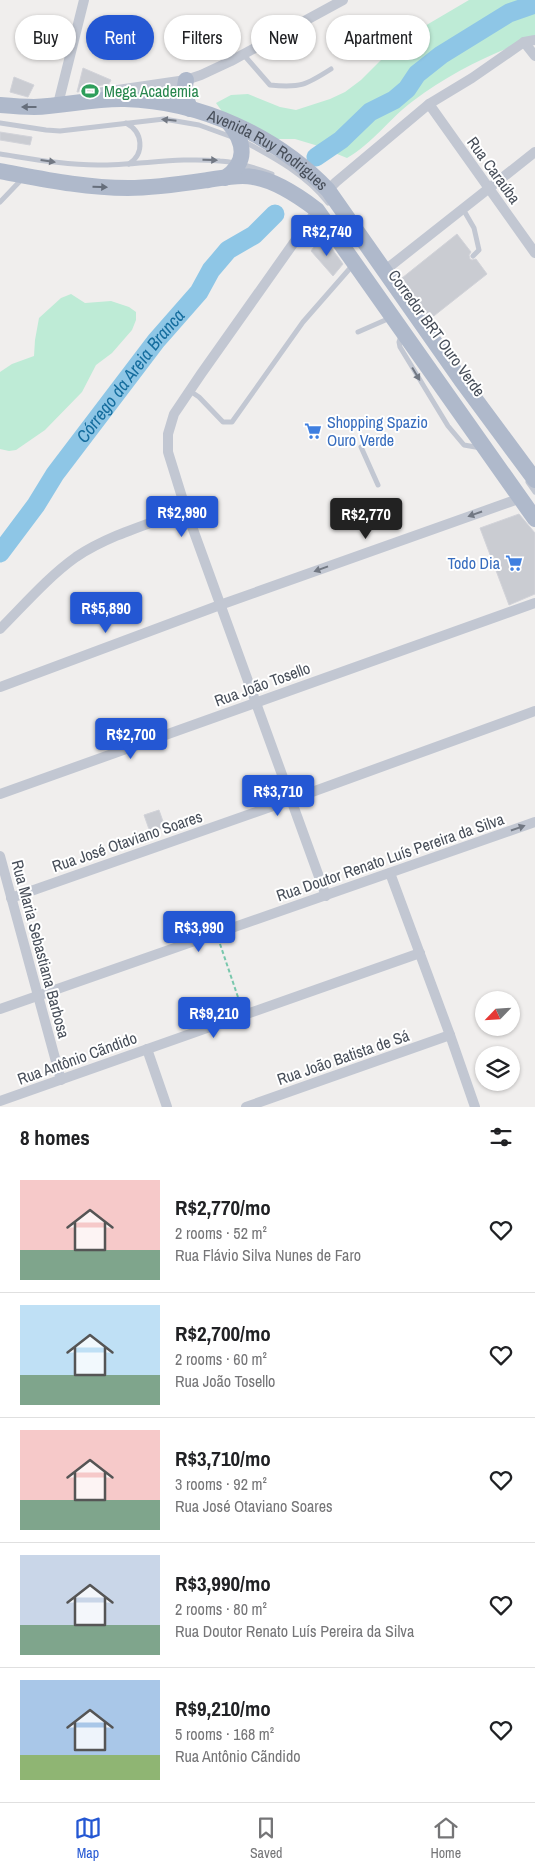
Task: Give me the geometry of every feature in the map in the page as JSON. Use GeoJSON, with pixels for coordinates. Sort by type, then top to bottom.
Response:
{"type":"FeatureCollection","features":[{"type":"Feature","properties":{"kind":"main road"},"geometry":{"type":"LineString","coordinates":[[186,80],[184,92],[190,108]]}},
{"type":"Feature","properties":{"kind":"main road","name":"Avenida Ruy Rodrigues"},"geometry":{"type":"LineString","coordinates":[[0,104],[34,107],[58,102],[126,99],[190,108],[230,123],[269,143],[303,167],[357,261],[392,317],[486,448],[530,495],[535,519]]}},
{"type":"Feature","properties":{"kind":"main road"},"geometry":{"type":"LineString","coordinates":[[225,178],[240,165],[242,150],[240,139],[230,123]]}},
{"type":"Feature","properties":{"kind":"main road","name":"Avenida Ruy Rodrigues"},"geometry":{"type":"LineString","coordinates":[[1,174],[26,176],[85,186],[129,188],[225,178],[254,177],[281,187],[304,200],[325,203],[381,272],[418,312],[535,480]]}},
{"type":"Feature","properties":{"kind":"street"},"geometry":{"type":"LineString","coordinates":[[84,0],[58,102],[186,80],[219,67],[343,0]]}},
{"type":"Feature","properties":{"kind":"street"},"geometry":{"type":"LineString","coordinates":[[326,896],[254,702],[186,510],[168,452],[168,434],[174,414],[325,203],[336,182],[429,104],[472,78],[524,42],[535,40]]}},
{"type":"Feature","properties":{"kind":"street"},"geometry":{"type":"LineString","coordinates":[[524,42],[535,56]]}},
{"type":"Feature","properties":{"kind":"street","name":"Rua Caraúba"},"geometry":{"type":"LineString","coordinates":[[429,104],[535,253]]}},
{"type":"Feature","properties":{"kind":"street"},"geometry":{"type":"LineString","coordinates":[[381,272],[535,152]]}},
{"type":"Feature","properties":{"kind":"street"},"geometry":{"type":"LineString","coordinates":[[0,687],[220,605],[530,495]]}},
{"type":"Feature","properties":{"kind":"street"},"geometry":{"type":"LineString","coordinates":[[0,629],[60,570],[75,558],[94,546],[118,535],[186,510]]}},
{"type":"Feature","properties":{"kind":"street","name":"Rua João Tosello"},"geometry":{"type":"LineString","coordinates":[[0,794],[535,603]]}},
{"type":"Feature","properties":{"kind":"street","name":"Rua José Otaviano Soares"},"geometry":{"type":"LineString","coordinates":[[11,898],[535,711]]}},
{"type":"Feature","properties":{"kind":"street","name":"Rua Doutor Renato Luís Pereira da Silva"},"geometry":{"type":"LineString","coordinates":[[0,1009],[535,822]]}},
{"type":"Feature","properties":{"kind":"street","name":"Rua Maria Sebastiana Barbosa"},"geometry":{"type":"LineString","coordinates":[[0,856],[61,1080]]}},
{"type":"Feature","properties":{"kind":"street"},"geometry":{"type":"LineString","coordinates":[[390,872],[475,1107]]}},
{"type":"Feature","properties":{"kind":"street","name":"Rua Antônio Cãndido"},"geometry":{"type":"LineString","coordinates":[[0,1101],[420,953]]}},
{"type":"Feature","properties":{"kind":"street","name":"Rua João Batista de Sá"},"geometry":{"type":"LineString","coordinates":[[246,1107],[450,1035]]}},
{"type":"Feature","properties":{"kind":"street"},"geometry":{"type":"LineString","coordinates":[[147,1049],[167,1107]]}},
{"type":"Feature","properties":{"kind":"lane"},"geometry":{"type":"LineString","coordinates":[[243,54],[270,85],[288,87],[307,84],[331,69]]}},
{"type":"Feature","properties":{"kind":"lane"},"geometry":{"type":"LineString","coordinates":[[0,123],[60,131],[164,119],[199,125],[240,139],[276,159],[310,183],[325,203]]}},
{"type":"Feature","properties":{"kind":"lane"},"geometry":{"type":"LineString","coordinates":[[126,123],[137,132],[141,146],[134,160],[126,165]]}},
{"type":"Feature","properties":{"kind":"lane"},"geometry":{"type":"LineString","coordinates":[[0,154],[60,163],[126,165],[187,160],[222,161],[256,168],[280,179]]}},
{"type":"Feature","properties":{"kind":"lane"},"geometry":{"type":"LineString","coordinates":[[0,202],[26,176]]}},
{"type":"Feature","properties":{"kind":"lane"},"geometry":{"type":"LineString","coordinates":[[289,184],[297,188]]}},
{"type":"Feature","properties":{"kind":"lane"},"geometry":{"type":"LineString","coordinates":[[306,193],[325,203]]}},
{"type":"Feature","properties":{"kind":"lane"},"geometry":{"type":"LineString","coordinates":[[463,209],[474,228],[479,250],[473,256]]}},
{"type":"Feature","properties":{"kind":"lane"},"geometry":{"type":"LineString","coordinates":[[190,391],[199,397],[223,422],[232,422],[303,322],[357,261]]}},
{"type":"Feature","properties":{"kind":"lane","name":"Corredor BRT Ouro Verde"},"geometry":{"type":"LineString","coordinates":[[381,272],[530,495]]}},
{"type":"Feature","properties":{"kind":"lane"},"geometry":{"type":"LineString","coordinates":[[358,332],[392,317]]}},
{"type":"Feature","properties":{"kind":"lane"},"geometry":{"type":"LineString","coordinates":[[361,447],[378,485]]}},
{"type":"Feature","properties":{"kind":"path"},"geometry":{"type":"LineString","coordinates":[[217,934],[244,1015]]}},
{"type":"Feature","properties":{"kind":"green space"},"geometry":{"type":"Polygon","coordinates":[[[469,0],[535,0],[535,38],[487,57],[442,81],[405,108],[365,146],[347,158],[295,139],[275,139],[226,117],[216,103],[231,95],[248,94],[280,107],[296,110],[330,99],[345,92],[361,80],[381,60],[430,60],[430,23],[469,0]]]}},
{"type":"Feature","properties":{"kind":"green space"},"geometry":{"type":"Polygon","coordinates":[[[71,294],[85,303],[111,301],[129,307],[136,312],[136,320],[132,330],[112,353],[96,365],[82,392],[45,430],[16,450],[0,449],[0,372],[12,364],[34,356],[39,318],[61,298],[71,294]]]}},
{"type":"Feature","properties":{"kind":"building"},"geometry":{"type":"Polygon","coordinates":[[[83,68],[111,80],[109,84],[77,92],[83,68]]]}},
{"type":"Feature","properties":{"kind":"building"},"geometry":{"type":"Polygon","coordinates":[[[14,77],[34,85],[28,97],[10,92],[14,77]]]}},
{"type":"Feature","properties":{"kind":"building"},"geometry":{"type":"Polygon","coordinates":[[[0,132],[32,137],[30,145],[0,140],[0,132]]]}},
{"type":"Feature","properties":{"kind":"building"},"geometry":{"type":"Polygon","coordinates":[[[457,234],[471,252],[469,255],[470,259],[476,259],[487,274],[430,319],[402,278],[457,234]]]}},
{"type":"Feature","properties":{"kind":"building"},"geometry":{"type":"Polygon","coordinates":[[[319,240],[327,242],[343,264],[333,276],[311,251],[319,240]]]}},
{"type":"Feature","properties":{"kind":"building","name":"Todo Dia"},"geometry":{"type":"Polygon","coordinates":[[[519,514],[535,533],[535,594],[509,605],[480,528],[519,514]]]}},
{"type":"Feature","properties":{"kind":"building"},"geometry":{"type":"Polygon","coordinates":[[[159,810],[165,827],[150,832],[144,815],[159,810]]]}},
{"type":"Feature","properties":{"kind":"waterway","name":"Córrego da Areia Branca"},"geometry":{"type":"LineString","coordinates":[[316,157],[341,140],[370,112],[394,100],[407,89],[417,74],[441,55],[509,13],[535,4]]}},
{"type":"Feature","properties":{"kind":"waterway","name":"Córrego da Areia Branca"},"geometry":{"type":"LineString","coordinates":[[0,553],[36,505],[55,474],[156,341],[199,292],[211,270],[228,250],[254,235],[275,214]]}},
{"type":"Feature","properties":{"kind":"place","name":"Mega Academia"},"geometry":{"type":"Point","coordinates":[90,91]}},
{"type":"Feature","properties":{"kind":"place","name":"Shopping Spazio Ouro Verde"},"geometry":{"type":"Point","coordinates":[313,431]}},
{"type":"Feature","properties":{"kind":"place","name":"Todo Dia"},"geometry":{"type":"Point","coordinates":[514,563]}}]}
